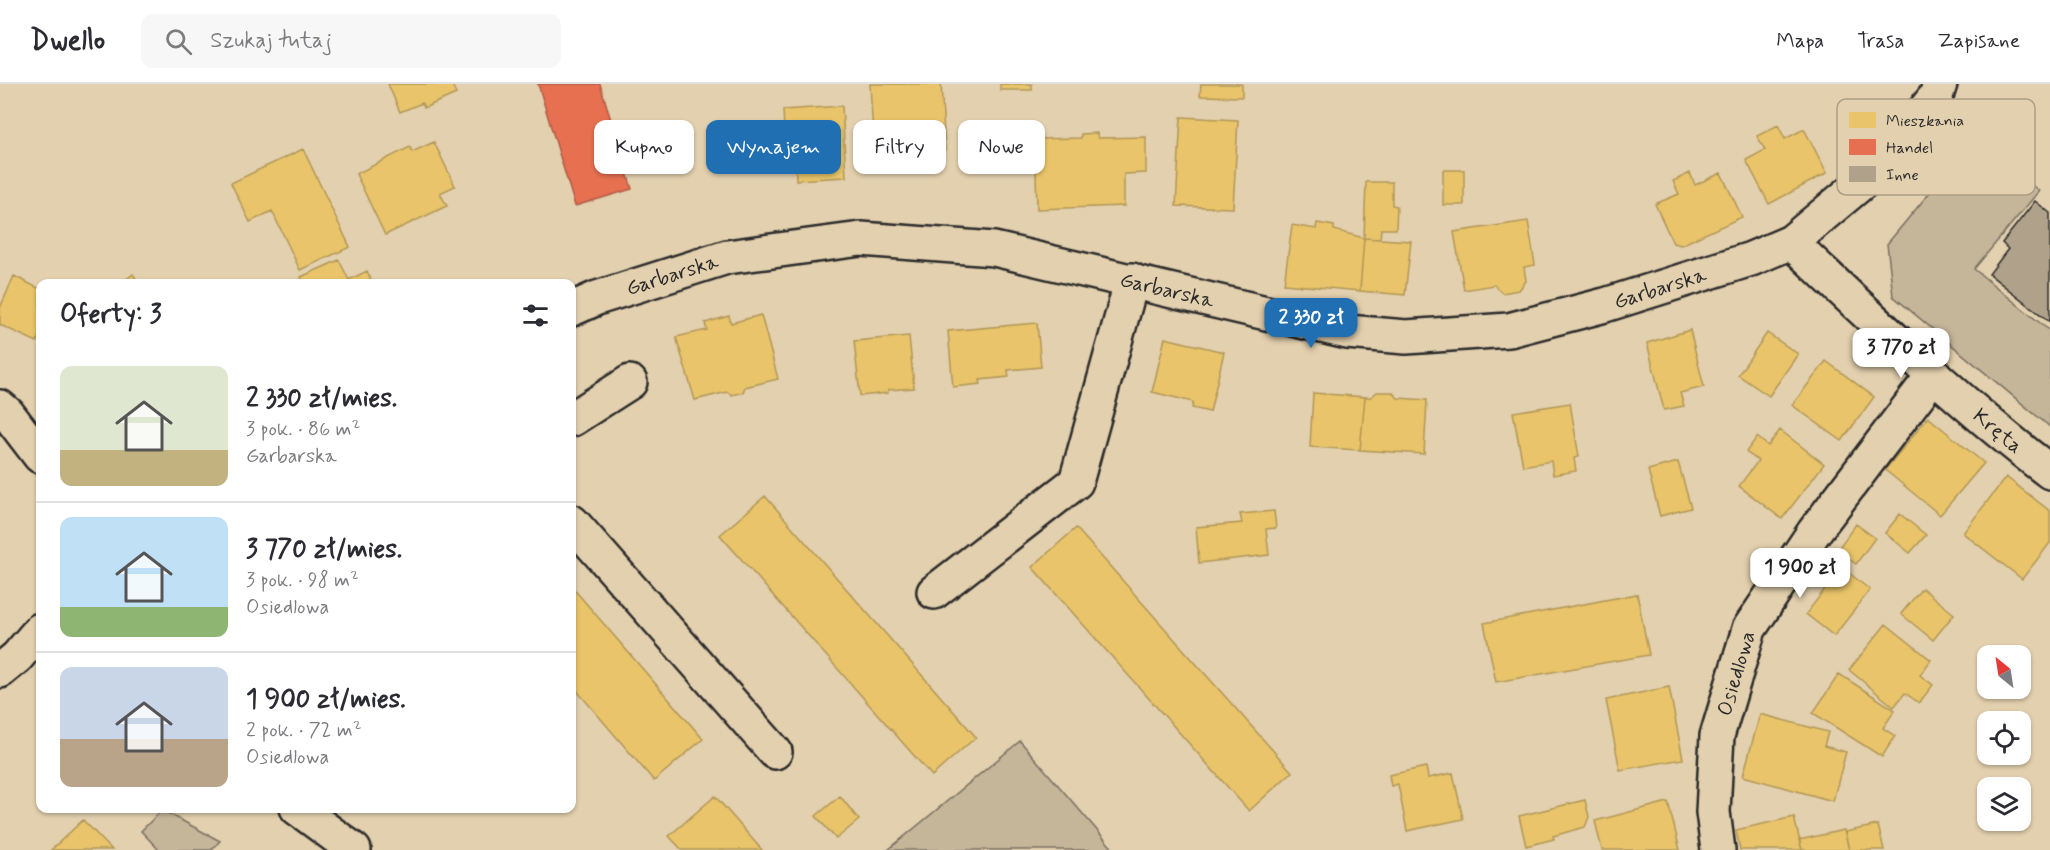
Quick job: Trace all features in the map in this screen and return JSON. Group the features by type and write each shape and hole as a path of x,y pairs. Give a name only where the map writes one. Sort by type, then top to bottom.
{"street":[{"name":"Garbarska","path":"1934,99 1940,84"},
{"name":"Garbarska","path":"576,307 597,298 727,257 861,239 994,249 1347,332 1406,337 1509,330 1605,305 1751,259 1791,242 1847,195"},
{"name":"Kręta","path":"1791,242 1934,374 2050,472"},
{"path":"934,592 1076,482 1132,280"},
{"name":"Osiedlowa","path":"1718,850 1713,812 1717,736 1749,628 1814,532 1934,374"},
{"path":"576,416 630,382"},
{"path":"0,407 36,451"},
{"path":"576,527 775,752"},
{"path":"14,662 36,635"},
{"path":"304,813 354,850"}],"shaded area":[{"path":"2035,188 2039,191 1974,269 2050,331 2050,427 1893,296 1887,244 1928,195 2035,195"},
{"path":"1020,741 1114,850 888,850"},
{"path":"159,813 168,813 220,841 211,850 159,850 141,831"}],"building: Mieszkania":[{"path":"388,84 452,84 456,94 424,108 422,103 400,112"},
{"path":"870,84 941,84 943,120 872,120"},
{"path":"1000,84 1032,84 1032,90 1000,90"},
{"path":"1201,84 1242,84 1242,97 1200,96"},
{"path":"842,106 846,177 796,180 796,174 841,174 841,120 784,120 783,110"},
{"path":"1181,117 1238,120 1233,208 1176,206"},
{"path":"1778,125 1785,139 1804,129 1827,173 1769,204 1746,160 1765,150 1757,136"},
{"path":"1097,133 1098,138 1146,137 1146,173 1124,174 1124,206 1037,209 1036,174 1045,174 1045,139 1081,138 1081,134"},
{"path":"434,142 455,186 440,193 447,206 385,235 356,174 410,147 412,152"},
{"path":"303,149 350,247 300,270 272,211 250,222 231,183"},
{"path":"1443,170 1464,170 1464,205 1443,205"},
{"path":"1690,173 1695,185 1721,173 1742,217 1681,245 1673,243 1655,204 1679,194 1673,181"},
{"path":"1366,182 1392,182 1392,205 1397,206 1396,229 1381,229 1380,239 1364,238"},
{"path":"1528,221 1535,265 1524,267 1526,281 1519,290 1502,293 1494,285 1464,290 1454,232"},
{"path":"1317,223 1334,226 1334,230 1364,238 1360,291 1284,284 1292,225 1316,229"},
{"path":"1364,238 1411,241 1405,295 1360,291"},
{"path":"339,260 348,279 302,279 301,277"},
{"path":"367,271 371,279 351,279"},
{"path":"133,274 136,279 126,279"},
{"path":"14,276 36,287 36,342 0,325 0,308"},
{"path":"761,315 778,379 745,387 743,392 732,395 727,392 695,400 676,337 707,330 705,323 729,316 731,323"},
{"path":"1037,323 1041,367 1008,370 1009,377 980,380 981,384 953,387 948,331"},
{"path":"1690,330 1704,387 1680,393 1684,406 1664,410 1647,343"},
{"path":"1767,333 1798,354 1769,396 1738,375"},
{"path":"909,336 914,388 888,390 888,393 860,396 854,341"},
{"path":"1165,338 1224,352 1210,412 1192,408 1193,402 1152,392"},
{"path":"1826,361 1874,397 1842,441 1792,405"},
{"path":"1377,392 1392,392 1398,398 1427,400 1424,454 1360,450 1365,397 1371,397"},
{"path":"1313,393 1365,397 1360,450 1310,447"},
{"path":"1570,403 1579,457 1574,458 1576,471 1553,475 1551,461 1523,466 1513,412"},
{"path":"1928,417 1984,463 1940,515 1885,470"},
{"path":"1780,430 1824,464 1782,519 1739,486 1758,461 1746,452 1757,437 1768,446"},
{"path":"1678,462 1691,508 1660,516 1648,470"},
{"path":"2006,477 2050,511 2050,543 2022,579 1963,533"},
{"path":"765,496 976,737 932,776 720,535"},
{"path":"1274,511 1276,528 1266,529 1269,555 1199,563 1196,527 1242,523 1240,514"},
{"path":"1900,514 1926,535 1910,553 1885,533"},
{"path":"1856,524 1875,538 1856,564 1837,550"},
{"path":"1076,528 1292,772 1249,811 1032,567"},
{"path":"1842,567 1870,590 1834,636 1806,614"},
{"path":"1922,588 1954,614 1933,640 1901,614"},
{"path":"576,592 703,739 654,781 576,690"},
{"path":"1637,594 1649,655 1496,682 1484,623"},
{"path":"1886,624 1931,660 1920,675 1933,685 1919,703 1905,693 1894,707 1849,670"},
{"path":"1839,674 1895,710 1883,728 1895,736 1882,757 1813,713"},
{"path":"1669,687 1683,759 1620,770 1606,700"},
{"path":"1760,714 1828,732 1824,746 1846,752 1833,801 1743,776"},
{"path":"1426,767 1428,778 1453,773 1463,819 1407,831 1398,784 1391,786 1389,775"},
{"path":"715,796 762,850 682,850 669,836"},
{"path":"840,796 859,820 836,839 816,816"},
{"path":"1585,800 1589,817 1585,827 1553,836 1554,839 1526,846 1519,816"},
{"path":"1668,802 1680,850 1602,850 1595,821"},
{"path":"1794,817 1802,850 1740,850 1736,830"},
{"path":"83,820 112,850 51,850"},
{"path":"1878,825 1884,850 1849,850 1845,832"},
{"path":"1844,830 1849,850 1802,850 1799,840"}],"building: Handel":[{"path":"538,84 600,84 611,120 594,120 594,174 627,174 632,189 575,206"}],"building: Inne":[{"path":"2035,201 2050,213 2050,322 1989,274 2008,249 2002,243"}]}
